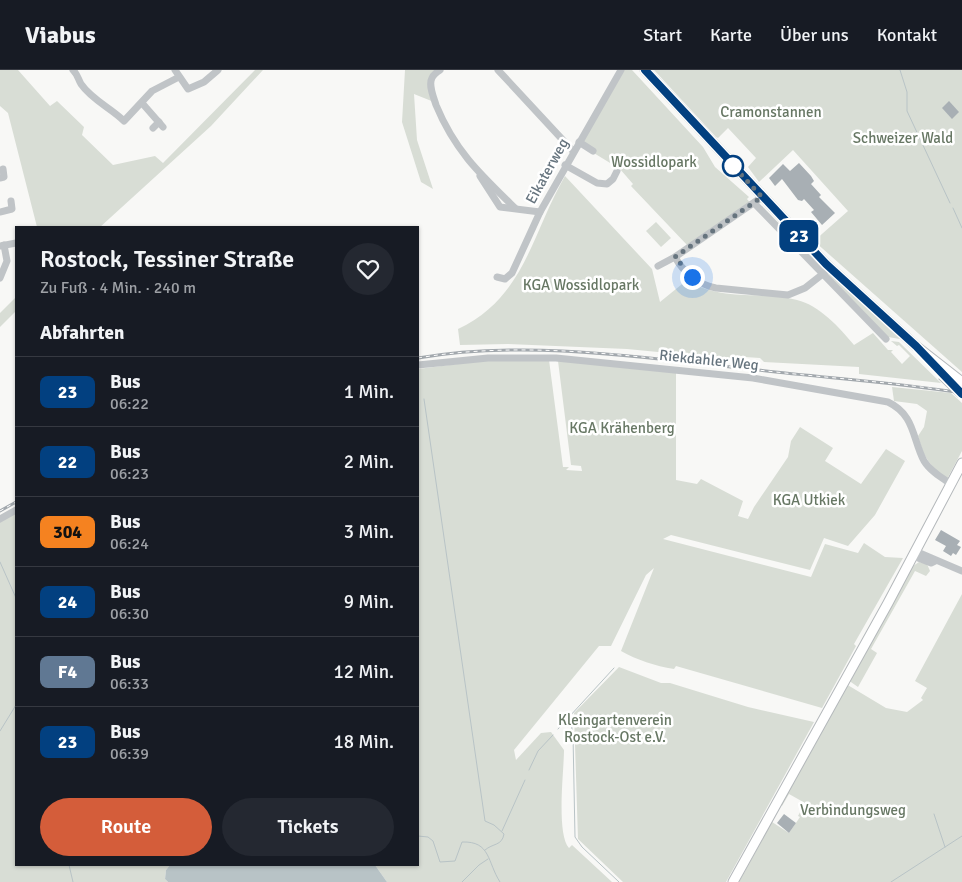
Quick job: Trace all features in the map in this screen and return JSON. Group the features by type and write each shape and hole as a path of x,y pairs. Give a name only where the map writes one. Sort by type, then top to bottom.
{"main road":[{"path":"645,70 826,264 916,346 959,379"},
{"path":"916,346 962,394"},
{"path":"733,882 914,554 962,463"}],"street":[{"path":"73,70 78,75 81,83 102,104 124,121 152,91 179,78"},
{"path":"176,70 179,78 188,89 211,78 218,70"},
{"path":"440,70 431,79 434,100 451,138 477,171 515,208 540,212"},
{"path":"498,70 573,151"},
{"name":"Eikaterweg","path":"497,277 505,279 512,273 540,212 565,165 621,70"},
{"path":"142,103 158,126"},
{"path":"579,142 591,150 585,158"},
{"path":"565,165 597,183 607,184 617,171"},
{"path":"0,178 4,177 3,169"},
{"path":"658,266 675,257 755,204 762,197"},
{"path":"755,204 886,339"},
{"path":"0,212 12,208"},
{"path":"0,278 7,261 2,246 15,243"},
{"path":"675,257 692,277 706,286 716,288 788,295 805,288 824,273"},
{"name":"Riekdahler Weg","path":"419,366 488,358 556,358 753,378 888,402 901,410 908,419 928,466 952,484"},
{"path":"0,519 15,511"},
{"path":"914,554 931,563 935,561 962,571"}],"green space":[{"path":"0,70 18,70 50,106 57,101 84,127 82,135 113,165 155,156 163,163 255,70 263,70 211,126 101,226 37,226 8,113 0,106"},
{"path":"405,70 440,70 433,76 434,102 414,94 417,140 433,189 421,182 402,122"},
{"name":"Wossidlopark","path":"623,70 632,70 703,147 715,167 749,197 747,199 752,205 688,246 631,186 633,184 620,169 579,144"},
{"name":"Schweizer Wald","path":"654,70 962,70 962,372 814,241 848,211 793,150 759,182 748,167 756,158 728,128 718,138 716,137"},
{"name":"KGA Wossidlopark","path":"565,176 652,269 660,302 687,280 701,287 728,294 782,297 797,300 821,312 854,345 873,333 888,350 893,350 891,352 902,364 910,356 899,345 897,346 891,341 899,342 941,383 859,374 859,367 764,362 760,358 745,357 741,360 627,349 508,344 460,345 458,329 480,316 498,300 524,263"},
{"path":"759,206 762,206 827,272 900,339 888,337"},
{"path":"656,222 671,238 661,247 646,231"},
{"path":"15,298 15,312 0,327 0,313"},
{"path":"549,360 563,467 569,467 566,470 582,471 581,466 571,465 558,361 676,373 676,480 697,484 701,479 743,501 738,516 748,519 788,457 791,441 800,427 833,448 825,461 861,484 886,449 905,461 875,515 848,546 824,538 810,570 671,535 663,539 811,577 825,544 858,553 864,543 885,557 903,558 854,644 856,646 822,708 676,666 674,669 653,664 621,651 654,568 646,575 611,646 599,646 514,750 516,760 541,733 551,732 564,750 562,816 565,840 569,848 572,845 612,882 387,882 376,866 419,866 419,369 481,361"},
{"path":"892,387 951,393 962,403 962,451 947,479 928,461 920,444 918,436 924,427 927,411 917,404 894,401"},
{"path":"15,513 15,866 169,866 166,870 165,879 168,882 0,882 0,522"},
{"path":"919,562 927,564 930,571 926,576 915,571 871,649 877,653 858,687 848,680 910,568"},
{"name":"Verbindungsweg","path":"962,594 962,882 739,882 772,822 789,833 800,817 798,816 805,803 789,794 782,806 780,801 846,684 886,708 907,712 923,700 921,698 927,688 915,681"},
{"name":"Kleingartenverein Rostock-Ost e.V.","path":"619,667 661,683 670,683 748,707 814,722 726,882 623,882 578,839 574,713"}],"shaded area":[{"path":"169,866 376,866 387,882 168,882 165,879 166,870"}],"building":[{"path":"949,101 959,112 952,119 942,108"},
{"path":"799,163 814,181 811,184 821,195 819,197 835,213 822,225 811,212 814,210 804,199 802,201 798,200 782,179 775,186 769,178 783,164 790,171"},
{"path":"941,530 960,541 957,545 961,547 956,555 953,553 951,556 943,551 946,546 935,540"},
{"path":"784,814 796,823 789,833 777,823"}],"waterway":[{"path":"900,70 907,92 907,111 950,203"},
{"path":"953,208 962,228"},
{"path":"424,399 485,821 494,825 504,834 501,841 485,850"},
{"path":"0,562 15,596"},
{"path":"558,729 614,668"},
{"path":"0,731 15,707"},
{"path":"570,717 573,735 575,837 582,847 619,882"},
{"path":"529,770 538,751 553,735"},
{"path":"502,831 525,780"},
{"path":"934,814 945,847"},
{"path":"419,836 428,837 433,841 440,862 455,861 462,842 478,845 487,854 500,882"},
{"path":"891,882 962,836"},
{"path":"462,882 488,859"},
{"path":"69,866 73,882"}],"railway":[{"path":"419,358 502,350 588,352 886,383 962,393"},
{"path":"0,511 15,503"}],"bus line":[{"name":"23","path":"645,70 826,264 916,346 962,394"}],"route":[{"path":"692,277 680,266 675,257 762,197 733,166"}],"park label":[{"name":"Cramonstannen","path":"771,112"},
{"name":"KGA Krähenberg","path":"622,428"},
{"name":"KGA Utkiek","path":"809,500"}]}
